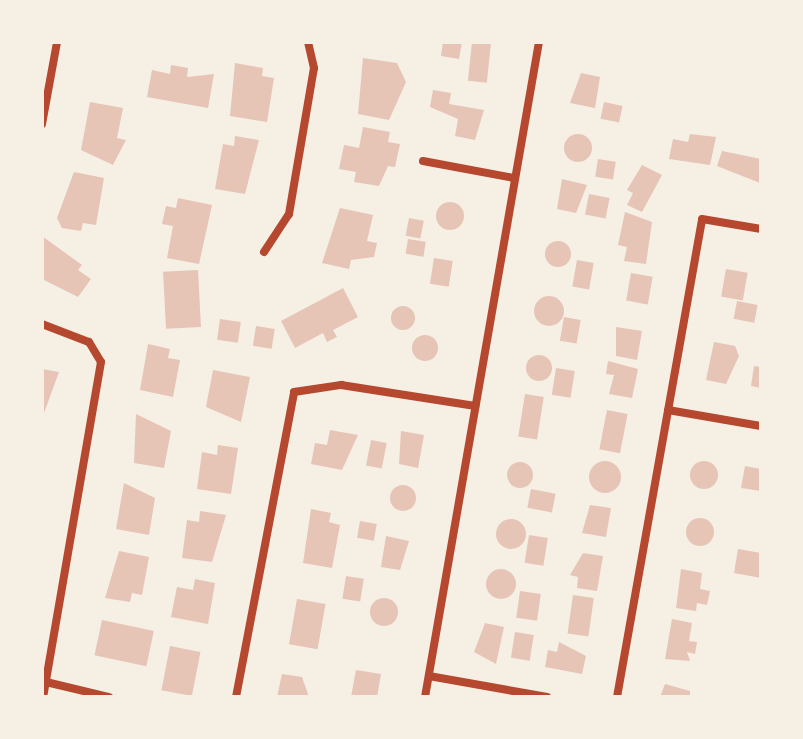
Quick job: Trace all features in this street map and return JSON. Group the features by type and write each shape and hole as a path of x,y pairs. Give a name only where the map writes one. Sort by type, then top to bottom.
{"street":[{"path":"42,124 57,42"},
{"path":"264,252 289,214 314,68 308,42"},
{"path":"425,697 539,42"},
{"path":"423,161 514,178"},
{"path":"617,697 702,219 761,229"},
{"path":"42,324 89,342 101,362 43,697"},
{"path":"236,697 294,392 341,385 475,406"},
{"path":"668,410 761,426"},
{"path":"429,676 547,697"},
{"path":"46,682 109,697"}],"building":[{"path":"443,42 462,42 459,59 441,56"},
{"path":"472,42 491,44 487,83 468,81"},
{"path":"363,58 397,63 406,82 389,120 358,114"},
{"path":"235,63 263,68 262,76 274,78 267,122 230,116"},
{"path":"171,65 188,68 187,77 214,74 208,108 147,97 152,70 170,74"},
{"path":"581,73 600,77 595,108 570,103"},
{"path":"433,90 451,93 449,104 484,110 475,140 455,136 458,119 430,107"},
{"path":"90,102 123,108 117,138 126,140 113,165 81,150"},
{"path":"604,102 623,106 619,123 600,119"},
{"path":"363,127 390,132 388,142 400,144 395,167 388,166 379,186 354,182 356,172 339,169 344,145 359,148"},
{"path":"578,134 588,138 592,148 588,158 578,162 568,158 564,148 568,138"},
{"path":"690,134 716,137 710,165 669,159 673,139 688,142"},
{"path":"235,136 259,140 245,194 215,189 223,144 234,146"},
{"path":"722,151 761,159 760,183 717,166"},
{"path":"598,159 616,162 613,180 595,177"},
{"path":"642,165 662,175 642,212 627,205 633,193 627,190"},
{"path":"74,172 104,178 96,225 83,223 81,231 62,228 57,218"},
{"path":"562,179 587,185 576,213 557,209"},
{"path":"589,194 610,198 606,219 585,215"},
{"path":"178,198 212,205 199,264 167,258 173,226 162,224 166,206 176,208"},
{"path":"450,202 460,206 464,216 460,226 450,230 440,226 436,216 440,206"},
{"path":"340,208 373,215 367,241 377,243 374,257 351,260 349,269 322,263"},
{"path":"625,212 652,222 646,264 624,261 627,247 618,245"},
{"path":"409,218 424,221 420,239 406,236"},
{"path":"42,236 82,265 78,270 91,279 78,297 42,279"},
{"path":"408,239 426,242 423,257 406,254"},
{"path":"558,241 567,245 571,254 567,263 558,267 549,263 545,254 549,245"},
{"path":"434,258 453,261 449,287 430,284"},
{"path":"577,260 594,263 589,290 572,287"},
{"path":"726,269 748,273 743,300 721,297"},
{"path":"198,270 201,327 166,329 163,272"},
{"path":"631,273 653,277 648,304 626,301"},
{"path":"343,288 358,317 333,330 337,337 327,342 323,333 295,348 281,321"},
{"path":"549,296 560,300 564,311 560,322 549,326 538,322 534,311 538,300"},
{"path":"737,301 758,305 754,323 734,319"},
{"path":"403,306 412,309 415,318 412,327 403,330 394,327 391,318 394,309"},
{"path":"564,317 581,320 577,344 560,341"},
{"path":"220,319 241,322 238,343 217,340"},
{"path":"256,326 275,329 272,349 253,346"},
{"path":"616,327 642,331 637,360 616,356"},
{"path":"425,335 434,339 438,348 434,357 425,361 416,357 412,348 416,339"},
{"path":"714,342 735,346 739,356 726,384 706,380"},
{"path":"148,344 170,349 168,358 180,360 173,397 140,390"},
{"path":"539,355 548,359 552,368 548,377 539,381 530,377 526,368 530,359"},
{"path":"608,361 638,369 632,398 609,394 614,375 606,374"},
{"path":"754,366 761,367 761,388 751,386"},
{"path":"556,368 575,371 571,398 552,395"},
{"path":"42,369 59,372 44,413 42,413"},
{"path":"213,370 250,377 241,422 206,407"},
{"path":"525,394 544,397 537,439 518,436"},
{"path":"607,410 628,414 620,453 599,449"},
{"path":"136,414 171,431 164,468 134,463"},
{"path":"330,430 358,435 342,470 311,464 315,443 327,445"},
{"path":"401,431 424,435 418,468 399,464"},
{"path":"371,440 387,443 382,469 366,466"},
{"path":"218,445 238,448 231,494 197,489 202,452 217,455"},
{"path":"605,461 616,466 621,477 616,488 605,493 594,488 589,477 594,466"},
{"path":"704,461 714,465 718,475 714,485 704,489 694,485 690,475 694,465"},
{"path":"520,462 529,466 533,475 529,484 520,488 511,484 507,475 511,466"},
{"path":"745,466 761,469 761,491 741,488"},
{"path":"124,483 155,498 149,535 116,529"},
{"path":"403,485 412,489 416,498 412,507 403,511 394,507 390,498 394,489"},
{"path":"531,489 556,494 552,512 527,508"},
{"path":"590,505 611,508 606,537 582,533"},
{"path":"311,509 331,513 329,522 340,525 332,568 303,563"},
{"path":"200,511 226,515 212,562 182,558 187,520 199,522"},
{"path":"700,518 710,522 714,532 710,542 700,546 690,542 686,532 690,522"},
{"path":"511,519 517,520 525,528 525,540 517,548 511,549 505,548 497,540 496,534 497,528 505,520"},
{"path":"360,521 377,524 374,541 357,538"},
{"path":"529,535 548,538 543,566 525,563"},
{"path":"386,536 409,541 400,570 381,567"},
{"path":"738,549 761,553 761,578 734,573"},
{"path":"119,551 149,557 142,595 132,593 130,602 105,598"},
{"path":"583,553 603,556 597,591 577,588 578,577 570,575"},
{"path":"501,569 507,570 515,578 515,590 507,598 501,599 495,598 487,590 486,584 487,578 495,570"},
{"path":"681,569 702,573 700,589 710,591 707,605 697,603 696,611 676,608"},
{"path":"346,576 364,579 360,602 342,599"},
{"path":"195,579 215,583 208,624 171,617 177,587 193,590"},
{"path":"520,591 541,594 537,621 516,618"},
{"path":"573,595 594,598 588,637 568,634"},
{"path":"384,598 394,602 398,612 394,622 384,626 374,622 370,612 374,602"},
{"path":"297,599 326,604 318,649 289,644"},
{"path":"672,619 692,623 689,641 697,642 695,654 687,652 690,661 665,659"},
{"path":"102,620 154,631 146,666 95,655"},
{"path":"485,623 504,627 496,664 474,652"},
{"path":"515,632 534,635 530,661 511,658"},
{"path":"559,642 586,656 582,674 545,667 548,650 557,652"},
{"path":"170,646 200,652 192,696 161,690"},
{"path":"356,670 381,674 377,697 351,697"},
{"path":"282,674 302,677 309,697 277,697"},
{"path":"665,684 690,691 690,697 660,697"}]}
